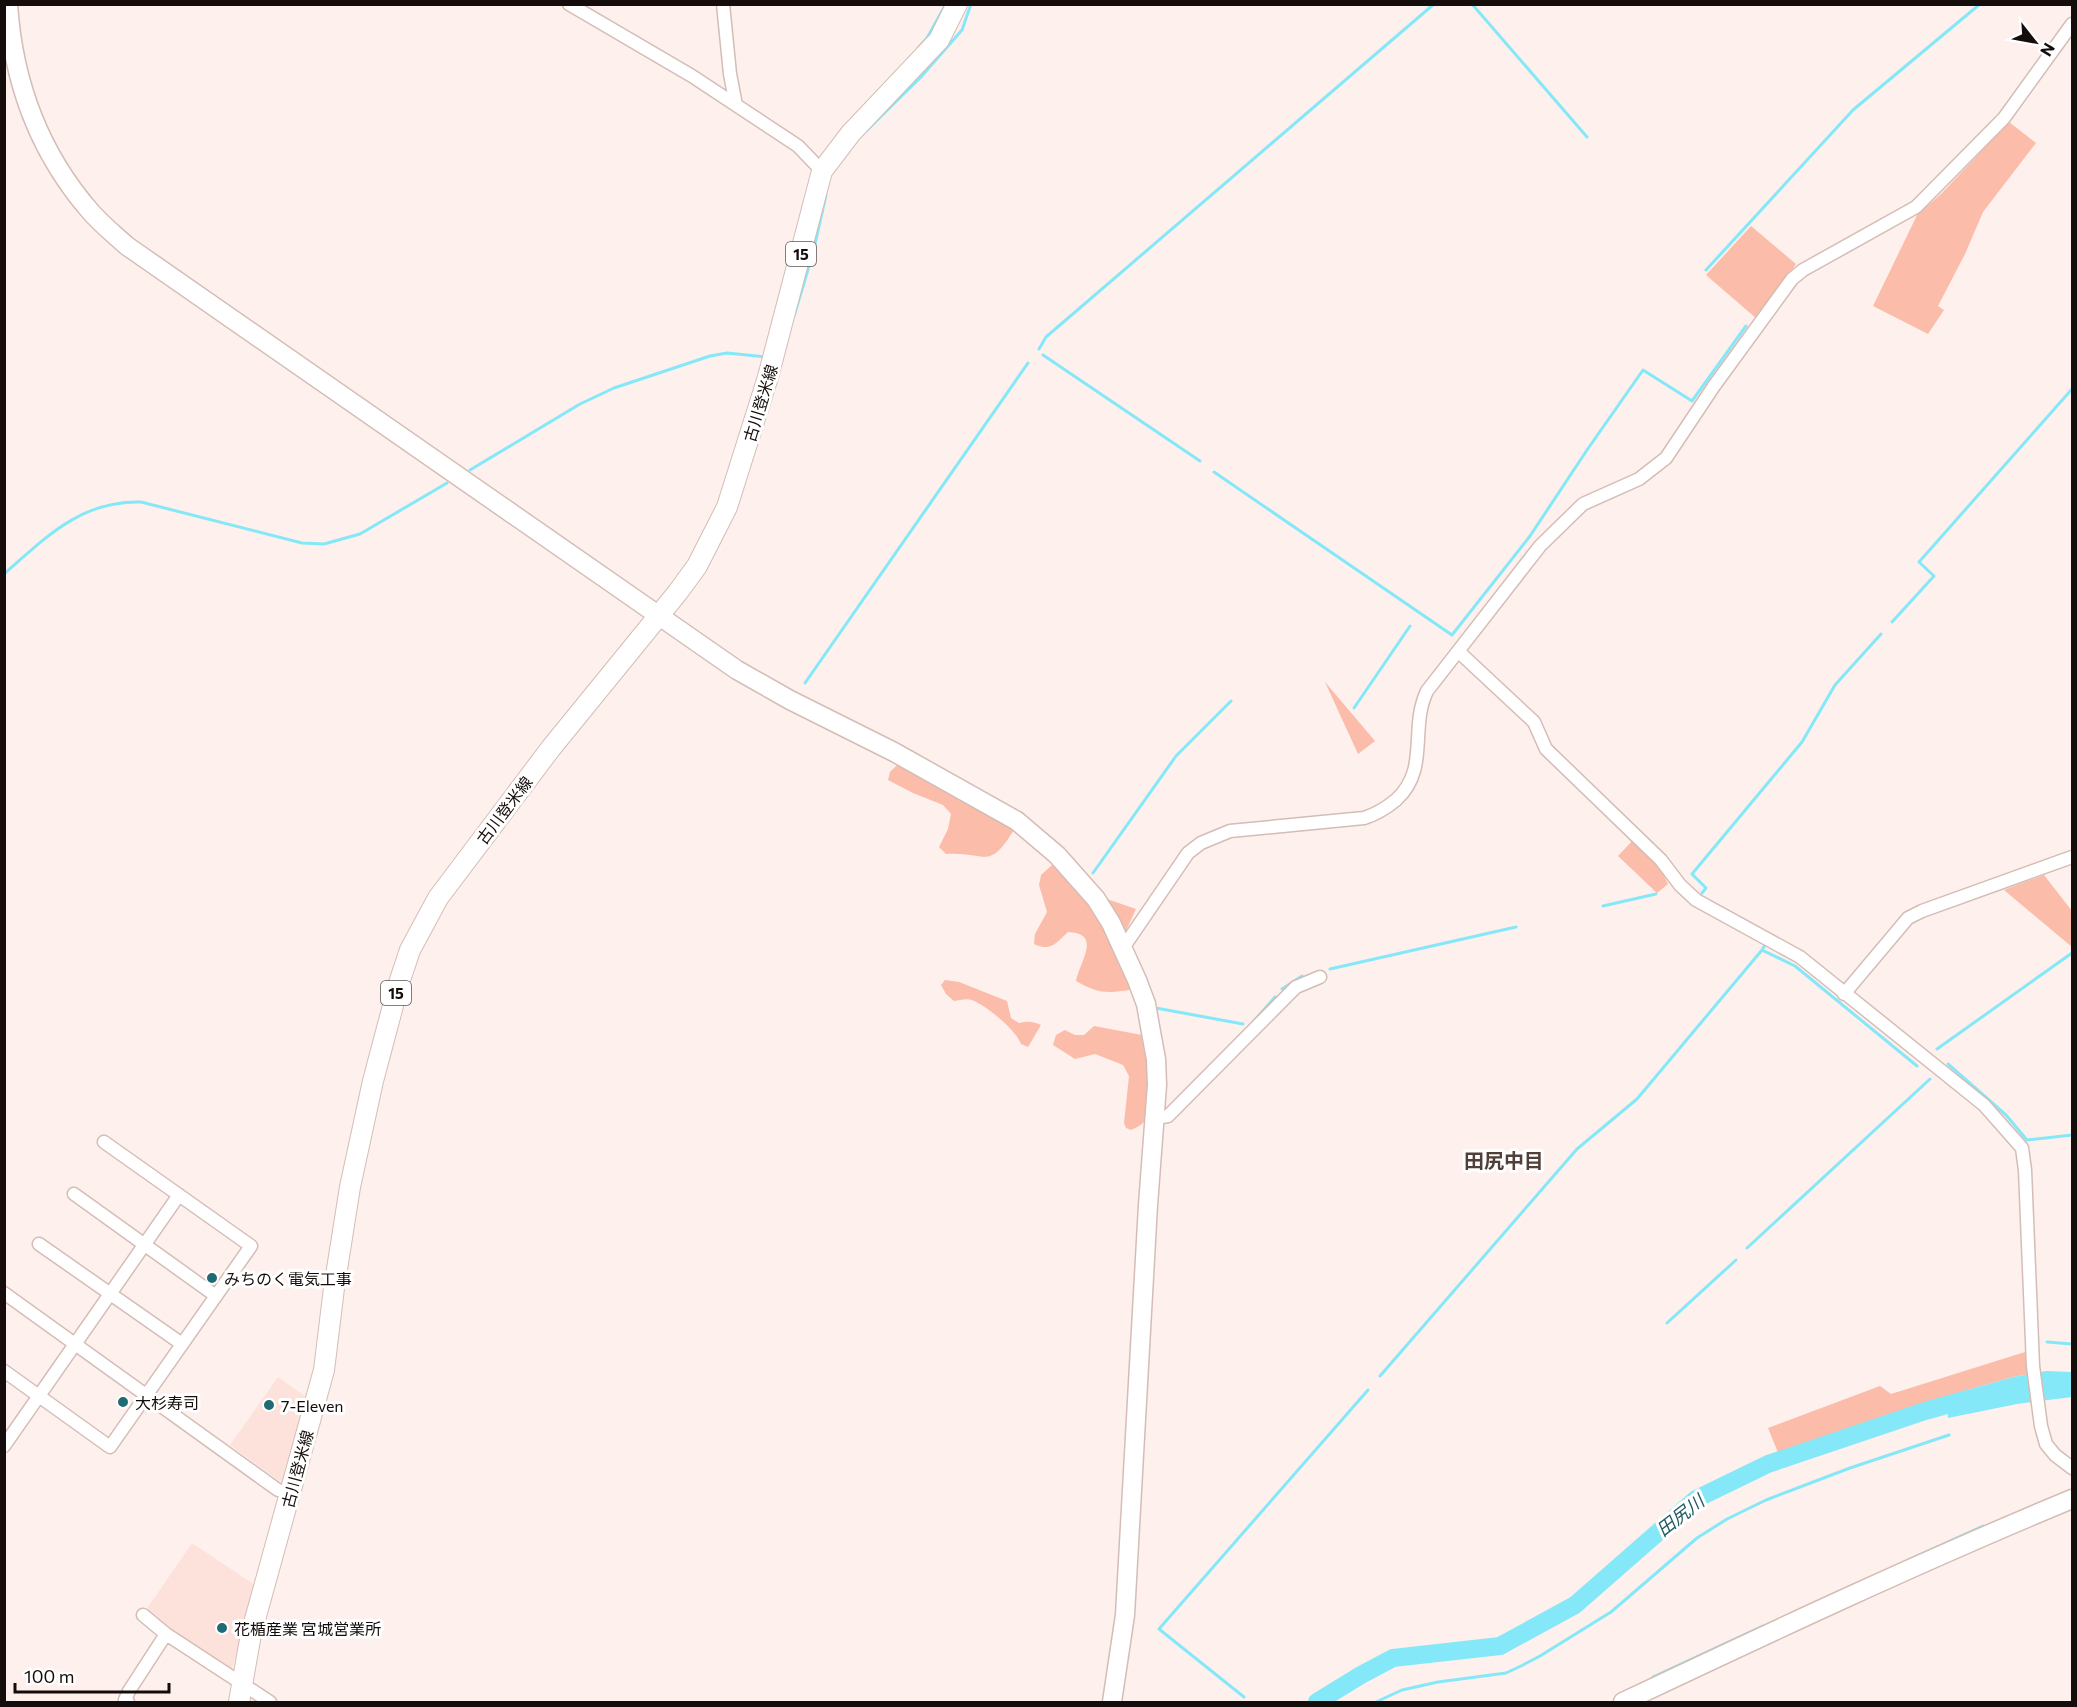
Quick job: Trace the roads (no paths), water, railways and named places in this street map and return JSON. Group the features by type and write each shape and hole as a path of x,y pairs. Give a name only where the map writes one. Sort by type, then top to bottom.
{"main road":[{"name":"古川登米線","path":"240,1693 251,1634 324,1370 350,1187 373,1082 410,950 438,898 551,748 697,566 727,507 768,377 822,171 850,134 939,40 957,4"}],"street":[{"path":"8,4 11,42 28,110 55,163 91,213 127,246 736,670 894,752 1017,821 1057,855 1096,898 1123,948 1146,1004 1156,1059 1157,1085 1125,1616 1112,1702"},
{"path":"569,4 692,76 736,105 798,146 822,171"},
{"path":"723,4 730,75 736,105"},
{"path":"1123,948 1188,852 1201,843 1230,831 1364,818 1383,811 1407,789 1416,766 1420,711 1427,691 1540,546 1583,504 1639,479 1665,458 1792,279 1803,270 1916,207 2004,118 2073,24"},
{"path":"1459,652 1534,722 1546,749 1661,860 1680,885 1696,900 1800,957 1984,1105 2022,1148 2033,1366 2041,1426 2046,1444 2055,1455 2073,1468"},
{"path":"1844,994 1908,918 1922,910 2073,856"},
{"path":"1155,1118 1168,1116 1296,987 1320,977"},
{"path":"4,1371 110,1447 251,1246 104,1142"},
{"path":"74,1194 216,1296"},
{"path":"4,1446 179,1195"},
{"path":"39,1244 182,1344"},
{"path":"4,1293 278,1490 291,1493"},
{"path":"1623,1702 1801,1618 1974,1540 2073,1499"},
{"path":"143,1615 240,1693 270,1702"},
{"path":"128,1702 125,1700 129,1691 166,1634"}],"water":[{"path":"2046,1371 2072,1372 2072,1397 2017,1404 1948,1418 1946,1396 2013,1377"}],"waterway":[{"path":"918,48 927,38 946,4"},
{"path":"866,131 920,78 962,30 971,4"},
{"path":"1039,349 1046,337 1434,4"},
{"path":"1472,4 1587,137"},
{"path":"1706,270 1853,110 1980,4"},
{"path":"794,316 813,253 826,195"},
{"path":"1214,472 1452,635 1530,536 1643,370 1692,401 1746,326"},
{"path":"470,470 580,404 614,388 710,356 727,353 766,357"},
{"path":"1043,355 1200,461"},
{"path":"805,683 1028,363"},
{"path":"1892,622 1934,576 1919,562 2072,389"},
{"path":"4,574 66,523 101,507 120,503 141,502 302,543 324,544 360,534 447,483"},
{"path":"1354,708 1410,626"},
{"path":"1702,893 1706,888 1692,874 1802,742 1835,685 1881,634"},
{"path":"1093,873 1176,756 1231,701"},
{"path":"1603,906 1656,894"},
{"path":"1330,969 1516,927"},
{"path":"1380,1376 1577,1149 1637,1099 1766,943"},
{"path":"1762,950 1795,966 1917,1066"},
{"path":"1937,1049 2072,953"},
{"path":"1282,989 1302,976"},
{"path":"1253,1022 1275,997"},
{"path":"1156,1008 1243,1024"},
{"path":"1948,1064 2006,1115 2027,1140 2072,1135"},
{"path":"1747,1248 1930,1079"},
{"path":"1667,1323 1736,1260"},
{"path":"2047,1342 2072,1344"},
{"path":"1244,1697 1159,1629 1368,1390"},
{"name":"田尻川","path":"1317,1702 1393,1658 1500,1646 1575,1605 1696,1499 1768,1464 1925,1411 1968,1399"},
{"path":"1376,1702 1402,1690 1438,1682 1506,1673 1540,1656 1611,1612 1697,1538 1727,1519 1766,1500 1850,1468 1949,1435"},
{"path":"1906,1561 1983,1526"},
{"path":"1653,1677 1763,1626"}],"place":[{"name":"みちのく電気工事","path":"212,1278"},
{"name":"大杉寿司","path":"123,1402"},
{"name":"7-Eleven","path":"269,1405"},
{"name":"花楯産業 宮城営業所","path":"222,1628"}],"district":[{"name":"田尻中目","path":"1504,1160"}]}
